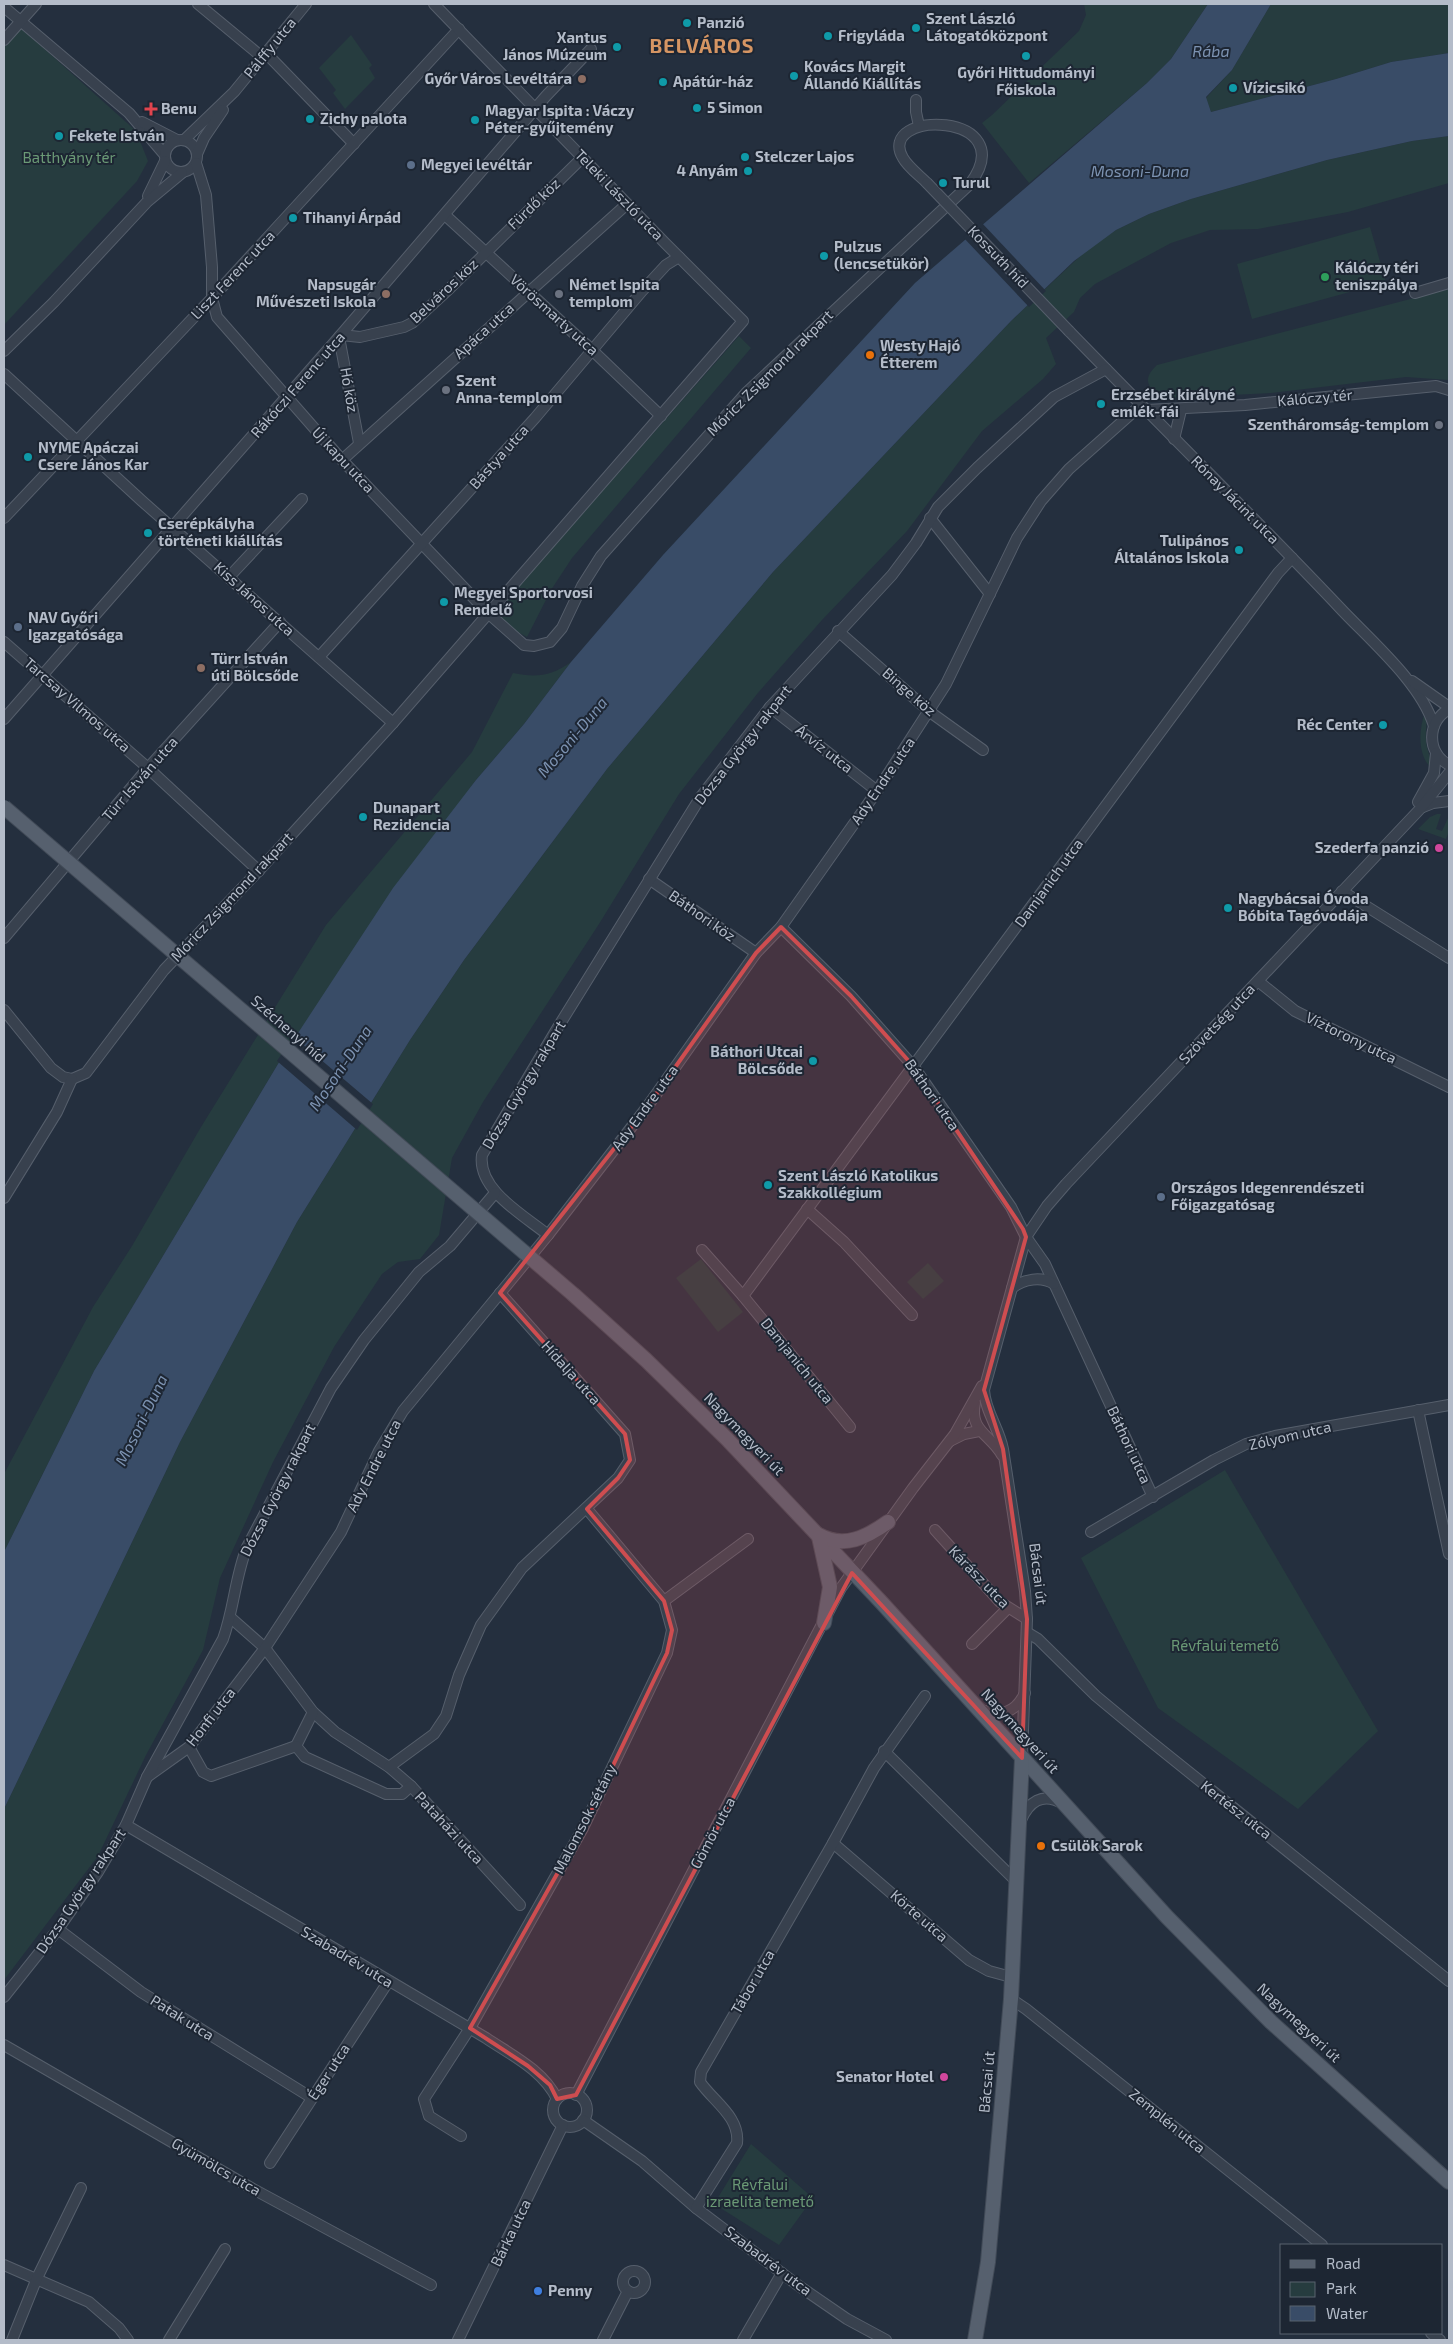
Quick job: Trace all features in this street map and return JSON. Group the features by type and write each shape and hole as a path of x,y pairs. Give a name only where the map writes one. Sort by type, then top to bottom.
{"main road":[{"name":"Széchenyi híd","path":"4,807 574,1295"},
{"name":"Nagymegyeri út","path":"574,1295 646,1360 727,1439 852,1572 1167,1917 1271,2022 1449,2182"},
{"path":"815,1532 821,1537 846,1541 870,1534 888,1522"},
{"path":"815,1532 830,1587 824,1622"},
{"name":"Bácsai út","path":"975,2340 990,2252 1011,1999 1022,1758"}],"street":[{"path":"4,40 36,4"},
{"path":"198,4 264,55 354,144"},
{"name":"Pálffy utca","path":"197,158 204,138 234,92 306,4"},
{"name":"Teleki László utca","path":"434,4 743,321"},
{"path":"4,6 129,113 165,157 171,170 182,173"},
{"name":"Liszt Ferenc utca","path":"4,518 212,298 458,29"},
{"name":"Rákóczi Ferenc utca","path":"4,719 340,336 536,108 591,49"},
{"name":"Pálffy utca","path":"180,140 234,92"},
{"path":"916,100 916,112 920,126"},
{"path":"129,113 193,145 207,203 212,267 212,298"},
{"name":"Móricz Zsigmond rakpart","path":"488,613 524,645 540,646 556,638 582,586 601,556 720,420 784,357 970,184 981,162 980,148 975,140 963,131 946,125 935,123 920,126"},
{"name":"Kossuth híd","path":"920,126 906,133 901,140 900,149 903,158 1069,331"},
{"path":"136,213 154,186 168,145 180,140"},
{"name":"Fürdő köz","path":"486,252 583,157"},
{"path":"4,351 54,302 159,190 182,173 190,170 197,158"},
{"name":"Apáca utca","path":"342,460 527,291 627,204"},
{"name":"Vörösmarty utca","path":"445,215 661,416"},
{"name":"Belváros köz","path":"340,336 360,337 404,327 412,323 486,252"},
{"name":"Bástya utca","path":"319,657 534,418 666,265 679,257"},
{"path":"1416,293 1449,283"},
{"name":"Új kapu utca","path":"212,298 217,317 286,398 342,460 488,613"},
{"name":"Móricz Zsigmond rakpart","path":"72,1079 82,1076 89,1070 121,1024 164,970 259,871 392,723 743,321"},
{"name":"Rónay Jácint utca","path":"1069,331 1400,671 1425,706 1434,726"},
{"name":"Hó köz","path":"340,336 359,443"},
{"name":"Dózsa György rakpart","path":"548,1235 495,1193 483,1175 482,1156 649,878 700,798 770,706 892,575 916,543 930,518 976,468 1054,396 1106,369"},
{"name":"Kiss János utca","path":"4,374 392,723"},
{"name":"Kálóczy tér","path":"1143,407 1181,410 1436,386 1449,390"},
{"name":"Ady Endre utca","path":"265,1648 341,1532 379,1451 403,1411 548,1235 647,1107 756,953 781,928 877,791 930,712 1017,538 1041,501 1069,469 1143,407"},
{"path":"1174,439 1181,410"},
{"path":"228,577 302,499"},
{"path":"930,518 990,594"},
{"name":"Damjanich utca","path":"743,1296 1278,573 1292,558"},
{"name":"Türr István utca","path":"4,938 148,768 280,622"},
{"name":"Binge köz","path":"838,631 930,712 983,750"},
{"name":"Tarcsay Vilmos utca","path":"4,642 148,768 259,871"},
{"name":"Rónay Jácint utca","path":"1400,671 1449,708"},
{"name":"Árvíz utca","path":"770,706 877,791"},
{"path":"1434,726 1438,718 1449,708"},
{"name":"Szövetség utca","path":"1416,812 1434,772 1436,753 1432,744 1434,726"},
{"path":"1436,753 1449,765"},
{"name":"Szövetség utca","path":"1026,1237 1047,1206 1066,1184 1416,812 1449,773"},
{"path":"1416,812 1433,803 1449,801"},
{"name":"Báthori köz","path":"649,878 756,953"},
{"path":"1342,891 1449,958"},
{"name":"Báthori utca","path":"781,928 850,996 914,1067 1011,1207 1026,1237 1041,1257 1153,1497"},
{"name":"Víztorony utca","path":"1258,981 1295,1011 1449,1087"},
{"path":"4,1010 52,1068 63,1077 72,1079 57,1112 4,1198"},
{"name":"Dózsa György rakpart","path":"4,1997 58,1929 126,1825 147,1777 223,1639 231,1618 238,1569 246,1547 331,1388 364,1340 419,1272 450,1246 495,1193"},
{"path":"807,1210 844,1242 912,1315"},
{"name":"Bácsai út","path":"1022,1758 1028,1633 1023,1576 1000,1434 984,1397 984,1382 1026,1237"},
{"name":"Damjanich utca","path":"702,1250 743,1296 850,1427"},
{"path":"1012,1288 1036,1279 1048,1280 1054,1284"},
{"name":"Hídalja utca","path":"500,1293 625,1434 630,1460 618,1478 586,1509"},
{"path":"947,1443 964,1434 979,1431 974,1419 976,1400 984,1382"},
{"name":"Gömör utca","path":"576,2095 852,1572 947,1443 976,1400"},
{"name":"Zólyom utca","path":"1091,1532 1214,1460 1246,1444 1275,1436 1449,1405"},
{"path":"1418,1410 1449,1554"},
{"name":"Bácsai út","path":"979,1431 994,1442 1005,1460"},
{"path":"389,1767 434,1734 446,1716 459,1675 480,1625 522,1568 586,1509"},
{"name":"Malomsok sétány","path":"461,2136 429,2116 424,2099 470,2028 583,1828 667,1653 672,1630 664,1601 586,1509"},
{"name":"Kárász utca","path":"935,1530 1007,1608 1027,1619"},
{"path":"664,1601 748,1539"},
{"path":"972,1644 1007,1608"},
{"path":"231,1618 265,1648 313,1712 335,1732 389,1767 411,1786"},
{"name":"Kertész utca","path":"1028,1633 1038,1639 1096,1696 1149,1740 1449,1981"},
{"name":"Honfi utca","path":"147,1777 189,1747 265,1648"},
{"path":"978,1709 999,1714 1009,1712 1016,1707 1025,1693"},
{"name":"Tábor utca","path":"696,2208 737,2143 738,2132 735,2122 700,2082 701,2072 884,1751 925,1696"},
{"path":"189,1747 200,1768 211,1776 296,1746 313,1712"},
{"name":"Pataházi utca","path":"296,1746 305,1757 386,1794 402,1794 411,1786 520,1905"},
{"path":"884,1751 1016,1881"},
{"name":"Bácsai út","path":"1018,1825 1026,1807 1036,1800 1056,1800 1068,1808"},
{"name":"Szabadrév utca","path":"126,1825 388,1982 470,2028 528,2066 550,2085 557,2099"},
{"name":"Körte utca","path":"833,1843 970,1960 989,1971 1011,1977"},
{"name":"Patak utca","path":"58,1929 141,1992 312,2098"},
{"name":"Éger utca","path":"270,2162 388,1982"},
{"name":"Zemplén utca","path":"1011,1999 1321,2244"},
{"name":"Gyümölcs utca","path":"4,2045 253,2188 431,2285"},
{"path":"567,2094 576,2095 585,2104 586,2113 583,2120 573,2127 563,2125 556,2120 553,2114 557,2099 567,2094"},
{"name":"Szabadrév utca","path":"583,2120 642,2161 696,2208 782,2273 836,2312 886,2340"},
{"name":"Bárka utca","path":"458,2340 563,2125"},
{"path":"12,2340 37,2278 81,2188"},
{"path":"169,2340 225,2249"},
{"path":"4,2265 90,2302 119,2328 128,2340"},
{"path":"743,2340 782,2273"},
{"path":"603,2340 628,2291"}],"highlighted area":[{"path":"781,927 851,996 914,1067 1023,1229 1026,1237 984,1390 1003,1449 1027,1619 1022,1758 852,1573 576,2095 557,2099 550,2085 528,2066 470,2028 583,1828 667,1653 672,1630 664,1601 587,1509 618,1478 630,1460 625,1434 500,1293 647,1107 756,953"}],"green space":[{"path":"1084,4 1208,4 1171,59 1147,83 1029,183 982,123 1079,31 1086,15"},
{"path":"1271,4 1449,4 1449,53 1391,62 1336,79 1211,112 1206,98 1232,70"},
{"name":"Batthyány tér","path":"21,28 136,131 148,161 137,181 4,325 4,47"},
{"path":"351,35 372,65 369,68 375,78 345,109 333,93 336,90 319,68"},
{"path":"1449,136 1449,183 1348,212 1258,229 1210,230 1171,243 1095,284 1080,298 1074,312 1046,338 1056,364 1043,379 982,431 907,531 822,620 757,694 679,794 599,924 483,1102 452,1158 439,1235 420,1259 398,1262 382,1274 334,1347 273,1462 220,1578 203,1650 146,1755 98,1856 4,1980 4,1809 180,1442 297,1222 410,1040 464,960 607,769 773,572 1011,321 1091,246 1116,230 1149,214 1191,199 1327,160 1412,141"},
{"path":"1370,227 1386,282 1252,319 1237,264"},
{"path":"1449,289 1449,380 1406,377 1271,393 1172,398 1154,391 1148,382 1151,371 1157,365"},
{"path":"739,336 751,348 572,558 551,590 527,637 512,629 495,613"},
{"path":"571,662 524,724 476,780 281,1059 94,1371 4,1552 4,1474 93,1307 132,1246 201,1127 326,925 472,752 513,673 544,675"},
{"path":"1425,712 1426,744 1431,760 1431,768 1423,756 1420,741 1421,726"},
{"path":"1441,814 1436,829 1442,831 1449,816 1449,831 1446,839 1418,829 1430,817"},
{"path":"701,1259 743,1312 718,1332 676,1278"},
{"path":"928,1263 944,1281 923,1299 907,1282"},
{"name":"Révfalui temető","path":"1225,1470 1378,1731 1298,1809 1158,1708 1081,1558"},
{"name":"Révfalui izraelita temető","path":"751,2144 813,2198 779,2245 714,2204"}],"water":[{"path":"1208,4 1271,4 1232,70 1206,97 1211,112 1336,79 1391,62 1449,53 1449,136 1412,141 1327,160 1191,199 1149,214 1116,230 1074,261 1011,321 773,572 607,769 464,960 410,1040 297,1222 180,1442 4,1809 4,1552 94,1371 281,1059 393,888 476,780 524,724 571,662 663,555 915,283 1147,83 1171,59"}],"pier":[{"path":"981,222 1046,291 1029,307 963,237"},
{"path":"293,1036 373,1104 357,1130 277,1061"}],"place":[{"name":"Panzió","path":"687,23"},
{"name":"Szent László Látogatóközpont","path":"916,28"},
{"name":"Frigyláda","path":"828,36"},
{"name":"Xantus János Múzeum","path":"617,47"},
{"name":"Győri Hittudományi Főiskola","path":"1026,56"},
{"name":"Kovács Margit Állandó Kiállítás","path":"794,76"},
{"name":"Győr Város Levéltára","path":"582,79"},
{"name":"Apátúr-ház","path":"663,82"},
{"name":"Vízicsikó","path":"1233,88"},
{"name":"5 Simon","path":"697,108"},
{"name":"Benu","path":"151,109"},
{"name":"Zichy palota","path":"310,119"},
{"name":"Magyar Ispita : Váczy Péter-gyűjtemény","path":"475,120"},
{"name":"Fekete István","path":"59,136"},
{"name":"Stelczer Lajos","path":"745,157"},
{"name":"Megyei levéltár","path":"411,165"},
{"name":"4 Anyám","path":"748,171"},
{"name":"Turul","path":"943,183"},
{"name":"Tihanyi Árpád","path":"293,218"},
{"name":"Pulzus (lencsetükör)","path":"824,256"},
{"name":"Kálóczy téri teniszpálya","path":"1325,277"},
{"name":"Napsugár Művészeti Iskola","path":"386,294"},
{"name":"Német Ispita templom","path":"559,294"},
{"name":"Westy Hajó Étterem","path":"870,355"},
{"name":"Szent Anna-templom","path":"446,390"},
{"name":"Erzsébet királyné emlék-fái","path":"1101,404"},
{"name":"Szentháromság-templom","path":"1439,425"},
{"name":"NYME Apáczai Csere János Kar","path":"28,457"},
{"name":"Cserépkályha történeti kiállítás","path":"148,533"},
{"name":"Tulipános Általános Iskola","path":"1239,550"},
{"name":"Megyei Sportorvosi Rendelő","path":"444,602"},
{"name":"NAV Győri Igazgatósága","path":"18,627"},
{"name":"Türr István úti Bölcsőde","path":"201,668"},
{"name":"Réc Center","path":"1383,725"},
{"name":"Dunapart Rezidencia","path":"363,817"},
{"name":"Szederfa panzió","path":"1439,848"},
{"name":"Nagybácsai Óvoda Bóbita Tagóvodája","path":"1228,908"},
{"name":"Báthori Utcai Bölcsőde","path":"813,1061"},
{"name":"Szent László Katolikus Szakkollégium","path":"768,1185"},
{"name":"Országos Idegenrendészeti Főigazgatósag","path":"1161,1197"},
{"name":"Csülök Sarok","path":"1041,1846"},
{"name":"Senator Hotel","path":"944,2077"},
{"name":"Penny","path":"538,2291"}],"district":[{"name":"BELVÁROS","path":"702,46"}],"water label":[{"name":"Rába","path":"1211,51"},
{"name":"Mosoni-Duna","path":"1140,171"},
{"name":"Mosoni-Duna","path":"572,737"},
{"name":"Mosoni-Duna","path":"340,1068"},
{"name":"Mosoni-Duna","path":"141,1420"}]}
